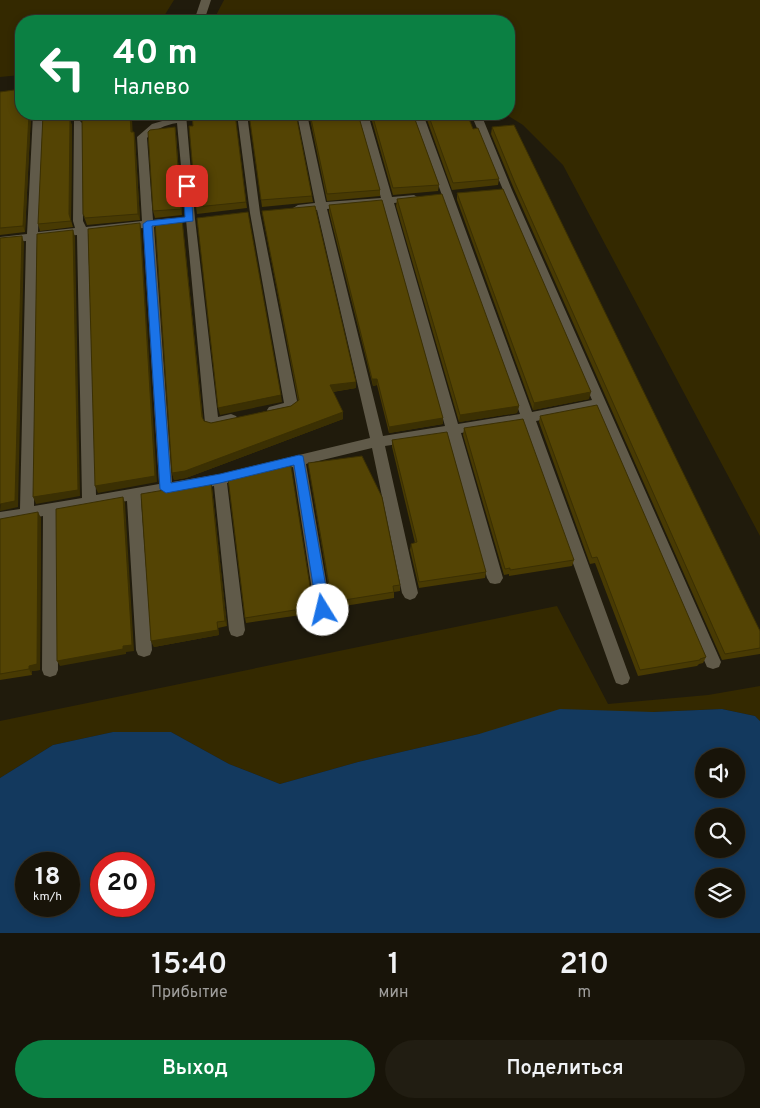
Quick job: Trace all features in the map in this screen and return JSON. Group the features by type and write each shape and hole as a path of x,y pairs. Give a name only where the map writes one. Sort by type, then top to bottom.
{"street":[{"path":"201,15 206,0"}],"lane":[{"path":"27,513 32,236 38,120"},
{"path":"166,489 142,137 156,125 170,120"},
{"path":"182,120 194,219 212,423 247,416"},
{"path":"243,120 256,213 291,406 264,412"},
{"path":"303,120 321,206 366,388 376,442 410,593"},
{"path":"364,120 496,578"},
{"path":"420,120 441,196 526,418 622,678"},
{"path":"478,120 503,190 601,403 713,662"},
{"path":"77,123 78,221 82,231 89,502"},
{"path":"284,210 441,196"},
{"path":"0,240 194,219"},
{"path":"0,518 220,479 376,442 526,418 601,403"},
{"path":"299,460 323,610"},
{"path":"220,479 237,630"},
{"path":"134,494 144,650"},
{"path":"50,510 50,670"}],"shaded area":[{"path":"0,0 174,0 165,15 15,15 15,76 0,77"},
{"path":"224,0 760,0 760,536 563,165 523,125 515,120 515,15 216,15"},
{"path":"557,606 608,704 708,695 760,686 760,721 755,716 722,709 653,712 479,734 358,762 280,784 229,764 171,732 113,732 53,745 0,778 0,721"}],"water":[{"path":"560,709 653,712 722,709 755,716 760,721 760,933 0,933 0,778 53,745 113,732 171,732 229,764 280,784 358,762 479,734"}],"building":[{"path":"15,90 15,120 29,120 23,226 0,228 0,92"},
{"path":"43,120 70,120 69,214 71,221 38,224"},
{"path":"82,120 130,120 131,132 134,132 138,214 85,218 83,214"},
{"path":"192,120 236,120 246,202 196,207 189,126 193,126"},
{"path":"250,120 297,120 312,196 261,200"},
{"path":"311,120 360,120 380,190 327,194"},
{"path":"374,120 415,120 439,185 393,188"},
{"path":"430,120 469,120 473,129 478,128 499,179 453,183"},
{"path":"514,125 760,631 760,648 725,654 515,183 492,127"},
{"path":"175,127 181,209 153,211 148,132 150,130"},
{"path":"503,189 591,392 534,403 457,193"},
{"path":"442,194 519,406 460,415 397,199"},
{"path":"382,200 443,418 389,427 377,379 372,379 329,205"},
{"path":"315,206 356,382 330,385 343,412 185,471 172,473 155,222 182,219 202,417 204,421 211,423 291,406 299,400 262,211"},
{"path":"248,212 281,395 218,408 197,218"},
{"path":"140,223 155,476 95,486 88,229"},
{"path":"73,230 78,490 33,497 37,234"},
{"path":"22,236 15,501 0,504 0,238"},
{"path":"597,405 706,657 700,660 640,670 597,557 592,558 540,416"},
{"path":"523,419 574,560 510,570 510,568 505,569 464,428"},
{"path":"447,432 486,572 419,582 411,544 417,542 392,440"},
{"path":"362,456 382,497 400,585 393,586 394,592 332,602 308,463"},
{"path":"291,466 313,605 307,606 307,608 245,618 228,478"},
{"path":"211,482 225,621 217,622 218,630 151,641 141,494"},
{"path":"123,497 132,645 123,646 123,649 57,661 56,509"},
{"path":"38,512 37,664 29,666 29,669 0,674 0,519"}],"route":[{"path":"187,186 190,219 147,224 166,489 220,479 299,460 323,610"}]}
